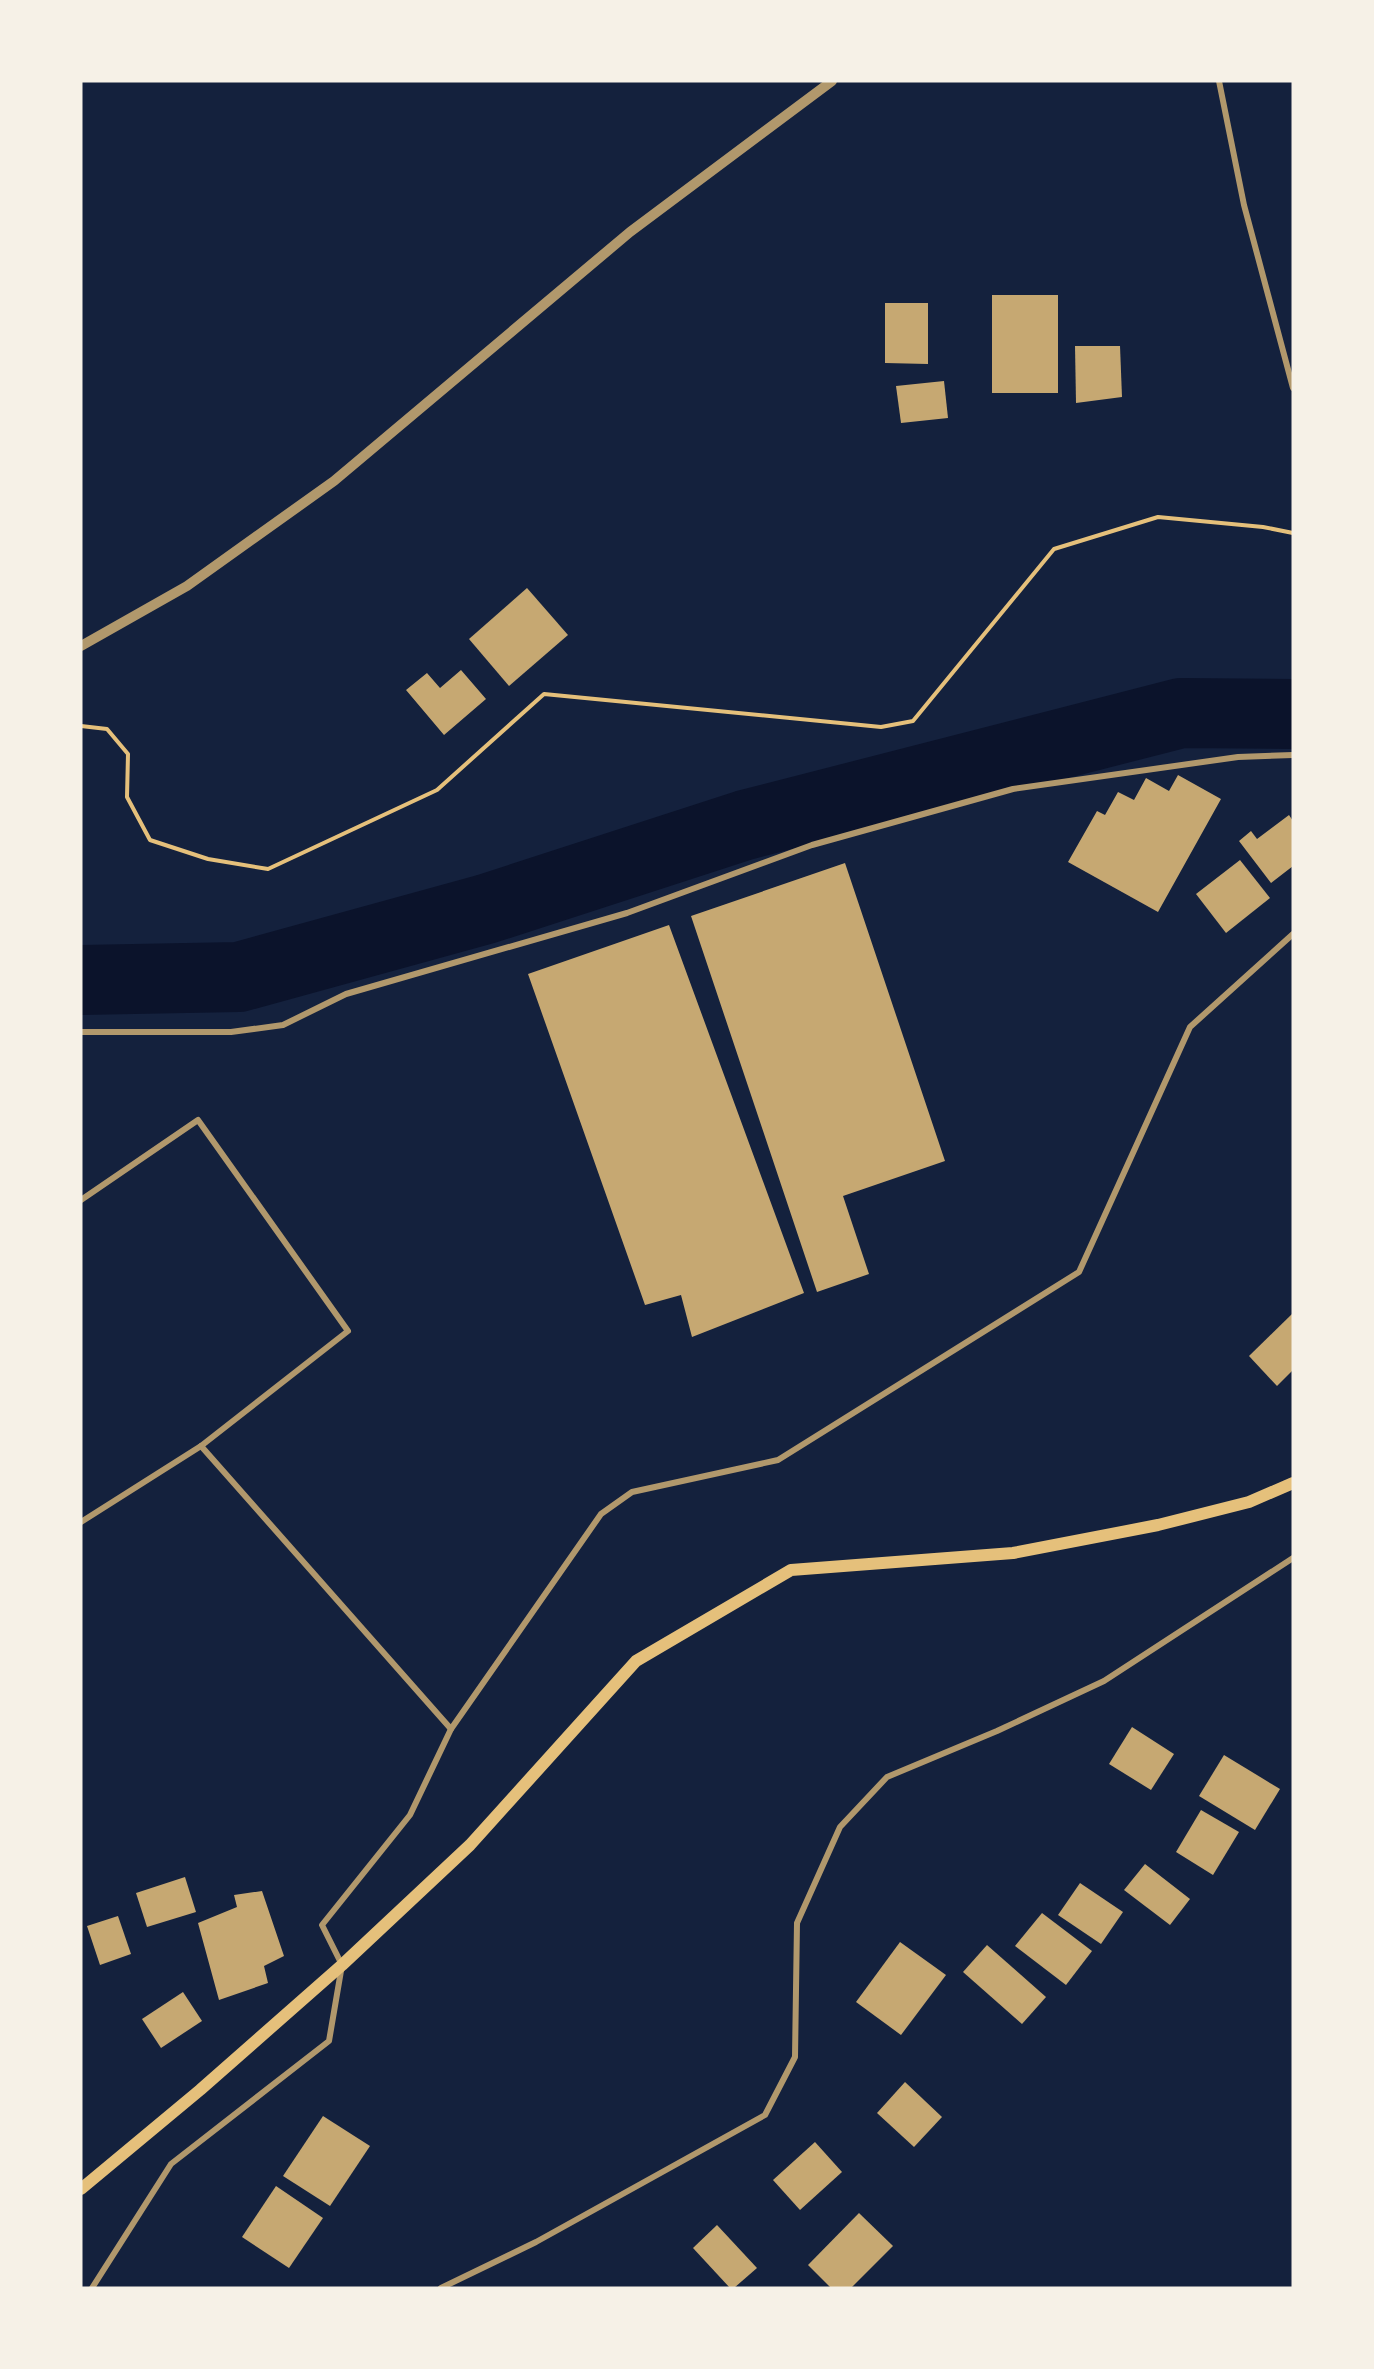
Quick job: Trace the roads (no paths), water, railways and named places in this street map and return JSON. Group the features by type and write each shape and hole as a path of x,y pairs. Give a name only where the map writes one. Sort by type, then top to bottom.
{"main road":[{"path":"81,2189 200,2090 342,1965 470,1845 636,1661 791,1570 1013,1552 1158,1525 1249,1503 1293,1484"}],"street":[{"path":"81,646 187,586 334,481 630,231 832,81"},
{"path":"1219,81 1244,205 1293,388"},
{"path":"81,1032 231,1032 283,1025 346,994 627,913 812,845 1013,789 1238,757 1293,755"},
{"path":"92,2288 171,2164 329,2041 342,1965 322,1925 410,1815 451,1729 601,1514 632,1492 778,1460 1079,1272 1190,1027 1293,934"},
{"path":"81,1200 198,1120 348,1331 201,1446 81,1522"},
{"path":"201,1446 451,1729"},
{"path":"441,2288 536,2242 765,2115 795,2057 797,1923 840,1827 887,1777 997,1731 1104,1681 1293,1558"}],"waterway":[{"path":"81,980 239,977 486,909 745,825 1181,713 1293,714"}]}
